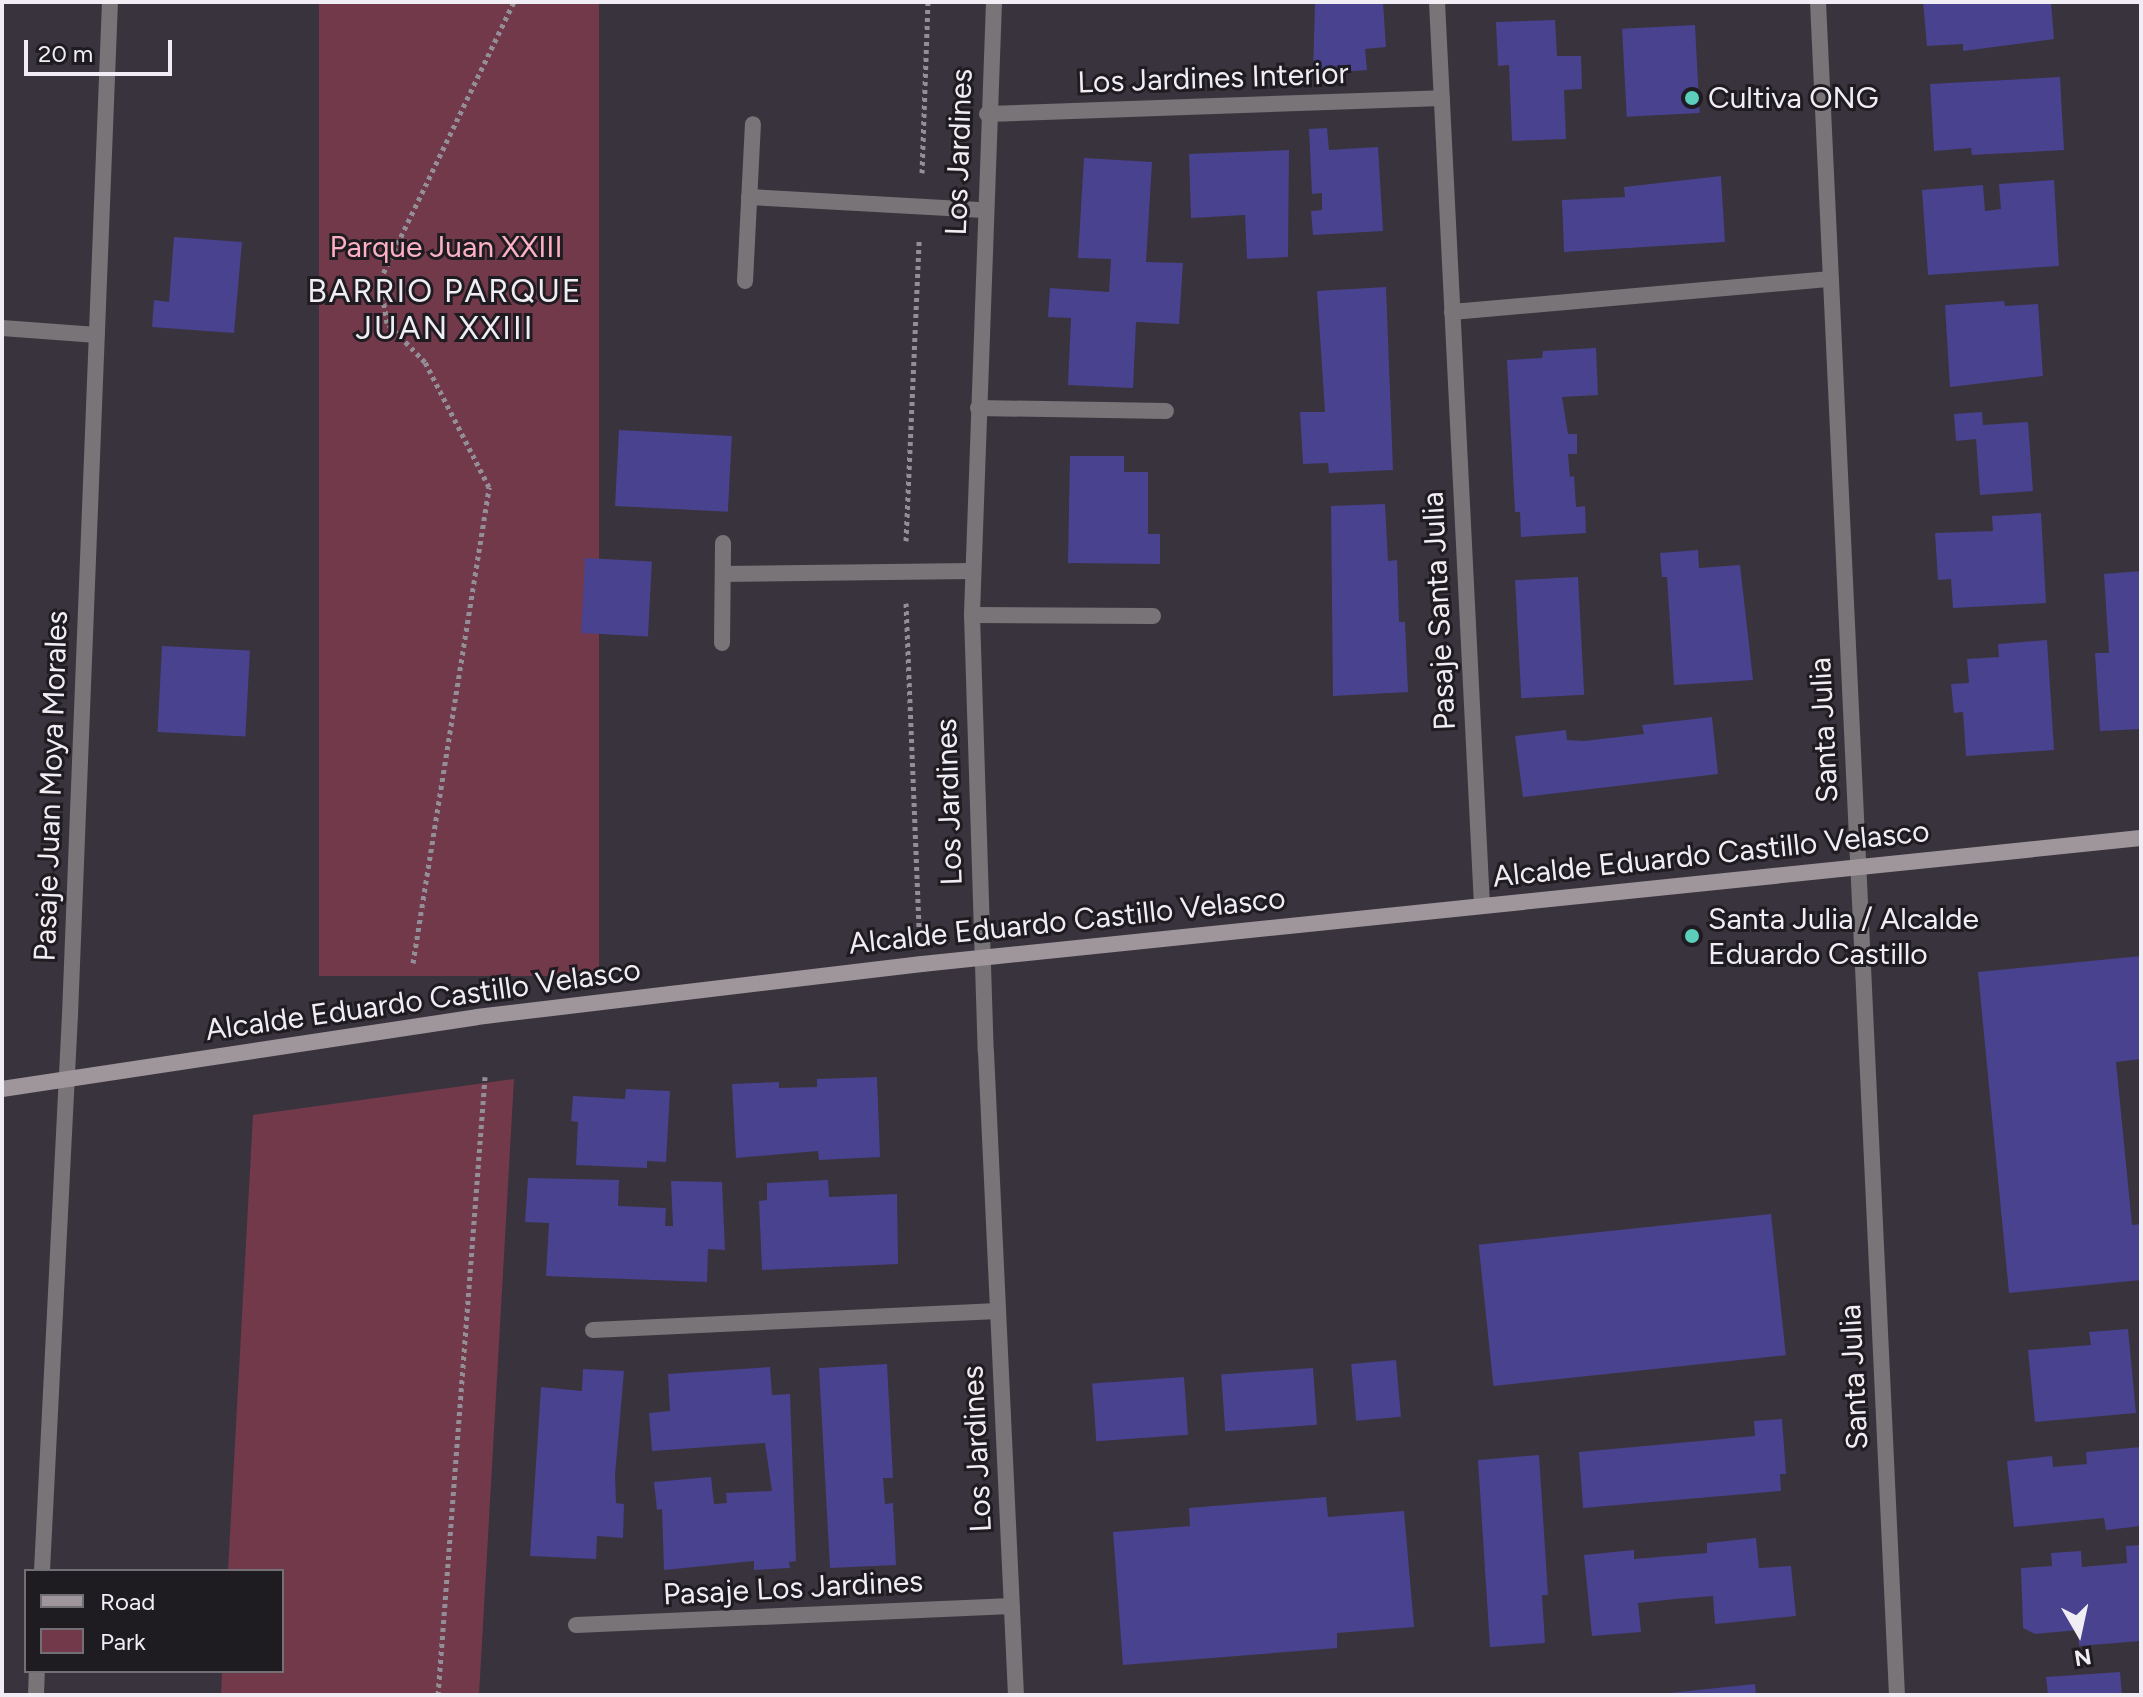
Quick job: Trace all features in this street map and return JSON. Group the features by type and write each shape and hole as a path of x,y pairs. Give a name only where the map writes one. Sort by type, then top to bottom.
{"main road":[{"name":"Alcalde Eduardo Castillo Velasco","path":"2,1089 477,1017 982,957 2141,838"}],"street":[{"name":"Pasaje Juan Moya Morales","path":"42,1569 67,1080 110,2"},
{"name":"Los Jardines","path":"994,2 987,114 972,615 982,957 1016,1695"},
{"name":"Pasaje Santa Julia","path":"1437,2 1482,906"},
{"name":"Santa Julia","path":"1818,2 1897,1695"},
{"name":"Los Jardines Interior","path":"987,114 1442,98"},
{"path":"745,281 753,124"},
{"path":"749,197 984,210"},
{"path":"1452,312 1831,279"},
{"path":"2,328 97,335"},
{"path":"978,408 1166,411"},
{"path":"722,643 723,543"},
{"path":"723,574 972,571"},
{"path":"972,615 1153,616"},
{"path":"593,1330 998,1311"},
{"name":"Pasaje Los Jardines","path":"576,1625 1012,1606"},
{"path":"36,1695 37,1673"}],"path":[{"path":"413,963 489,487 425,362 387,323 380,280 514,2"},
{"path":"919,940 905,573 928,2"},
{"path":"438,1695 485,1077"}],"green space":[{"name":"Parque Juan XXIII","path":"319,2 599,2 599,976 319,976"},
{"path":"514,1079 479,1695 221,1695 222,1673 284,1673 284,1569 228,1569 253,1115"}],"building":[{"path":"1315,2 1383,2 1386,47 1365,49 1367,70 1313,74"},
{"path":"1923,2 2051,2 2054,39 1963,51 1963,44 1927,46"},
{"path":"1555,20 1557,56 1581,56 1582,89 1564,90 1566,139 1512,141 1509,65 1498,66 1496,22"},
{"path":"1695,25 1700,113 1627,117 1622,29"},
{"path":"2060,77 2064,150 1972,155 1971,148 1934,151 1930,84"},
{"path":"1327,128 1329,150 1378,147 1383,231 1313,235 1311,211 1322,210 1322,193 1312,194 1309,129"},
{"path":"1289,150 1288,257 1247,259 1245,215 1191,218 1189,154"},
{"path":"1084,158 1152,162 1146,262 1183,263 1179,324 1136,322 1133,388 1068,385 1071,318 1048,317 1050,288 1109,292 1111,259 1078,258"},
{"path":"1721,176 1725,242 1564,252 1562,200 1625,197 1624,187"},
{"path":"2054,180 2059,266 1928,275 1922,190 1983,185 1985,211 2001,209 1999,184"},
{"path":"174,237 242,242 234,333 152,327 154,300 169,302"},
{"path":"1386,287 1393,470 1329,473 1328,463 1303,464 1300,412 1325,412 1317,291"},
{"path":"2004,301 2005,306 2038,304 2043,376 1950,387 1945,305"},
{"path":"1596,348 1598,395 1562,397 1568,434 1577,434 1577,454 1568,454 1570,477 1574,476 1576,507 1585,506 1586,533 1521,537 1520,512 1515,512 1507,360 1542,358 1543,351"},
{"path":"1982,412 1983,425 2028,422 2033,491 1980,495 1976,439 1956,441 1954,414"},
{"path":"619,430 732,436 728,512 615,506"},
{"path":"1070,456 1124,456 1124,472 1148,472 1148,534 1160,534 1160,564 1068,563"},
{"path":"1385,504 1388,561 1397,560 1399,622 1405,622 1408,692 1333,696 1331,506"},
{"path":"2041,513 2046,603 1953,608 1951,579 1938,580 1935,533 1993,531 1992,516"},
{"path":"1698,550 1699,568 1740,565 1753,680 1674,685 1667,577 1662,577 1660,553"},
{"path":"585,558 652,562 648,636 581,633"},
{"path":"2141,571 2141,729 2100,731 2095,653 2109,653 2104,574"},
{"path":"1578,577 1584,695 1521,698 1515,580"},
{"path":"2047,640 2054,750 1966,756 1963,712 1954,713 1951,684 1969,683 1967,659 1999,657 1998,644"},
{"path":"162,646 250,651 245,736 157,732"},
{"path":"1712,717 1718,774 1523,797 1515,736 1566,730 1567,740 1584,741 1644,734 1642,725"},
{"path":"2141,956 2141,1059 2116,1062 2132,1225 2141,1224 2141,1280 2009,1293 1978,972"},
{"path":"877,1077 880,1157 819,1160 818,1151 736,1158 732,1084 779,1082 779,1088 817,1087 817,1079"},
{"path":"626,1089 670,1091 666,1162 647,1161 647,1168 576,1165 578,1122 571,1121 573,1096 625,1099"},
{"path":"528,1178 619,1180 618,1206 666,1208 665,1226 673,1226 671,1181 722,1182 725,1250 708,1249 707,1282 546,1276 549,1223 525,1222"},
{"path":"828,1180 829,1197 897,1194 898,1264 762,1270 759,1201 767,1200 767,1183"},
{"path":"1771,1214 1786,1355 1493,1386 1479,1245"},
{"path":"2128,1329 2136,1413 2035,1422 2028,1350 2091,1345 2089,1332"},
{"path":"1396,1360 1401,1417 1356,1421 1351,1364"},
{"path":"887,1364 893,1478 883,1478 885,1504 893,1503 896,1565 830,1568 819,1368"},
{"path":"770,1367 772,1395 790,1394 796,1561 789,1562 790,1568 754,1570 754,1561 664,1570 662,1509 657,1510 654,1482 711,1477 714,1504 727,1503 726,1493 772,1491 765,1443 652,1451 649,1413 670,1411 668,1374"},
{"path":"1313,1368 1317,1425 1225,1431 1221,1374"},
{"path":"583,1369 624,1371 615,1475 616,1503 624,1504 623,1538 597,1536 596,1559 530,1556 541,1387 582,1391"},
{"path":"1184,1377 1188,1435 1096,1441 1092,1383"},
{"path":"1782,1419 1786,1474 1780,1474 1781,1491 1583,1508 1579,1452 1755,1436 1754,1421"},
{"path":"2141,1447 2141,1526 2106,1530 2104,1518 2014,1527 2007,1461 2052,1456 2053,1467 2087,1464 2086,1452"},
{"path":"1539,1455 1548,1595 1542,1595 1545,1643 1490,1647 1478,1460"},
{"path":"1326,1497 1328,1517 1404,1511 1414,1627 1337,1633 1337,1648 1123,1665 1113,1532 1190,1526 1189,1508"},
{"path":"1756,1538 1759,1568 1791,1566 1796,1616 1715,1624 1713,1596 1675,1599 1638,1603 1641,1632 1592,1636 1584,1555 1634,1550 1634,1559 1707,1553 1707,1543"},
{"path":"2141,1545 2141,1641 2079,1646 2078,1630 2035,1634 2023,1628 2021,1568 2052,1566 2051,1553 2081,1551 2082,1567 2127,1563 2126,1546"},
{"path":"2120,1672 2122,1695 2048,1695 2046,1677"},
{"path":"1755,1684 1756,1695 1669,1695 1669,1693"}],"place":[{"name":"Cultiva ONG","path":"1692,98"},
{"name":"Santa Julia / Alcalde Eduardo Castillo","path":"1692,936"}],"district":[{"name":"BARRIO PARQUE JUAN XXIII","path":"445,310"}]}
